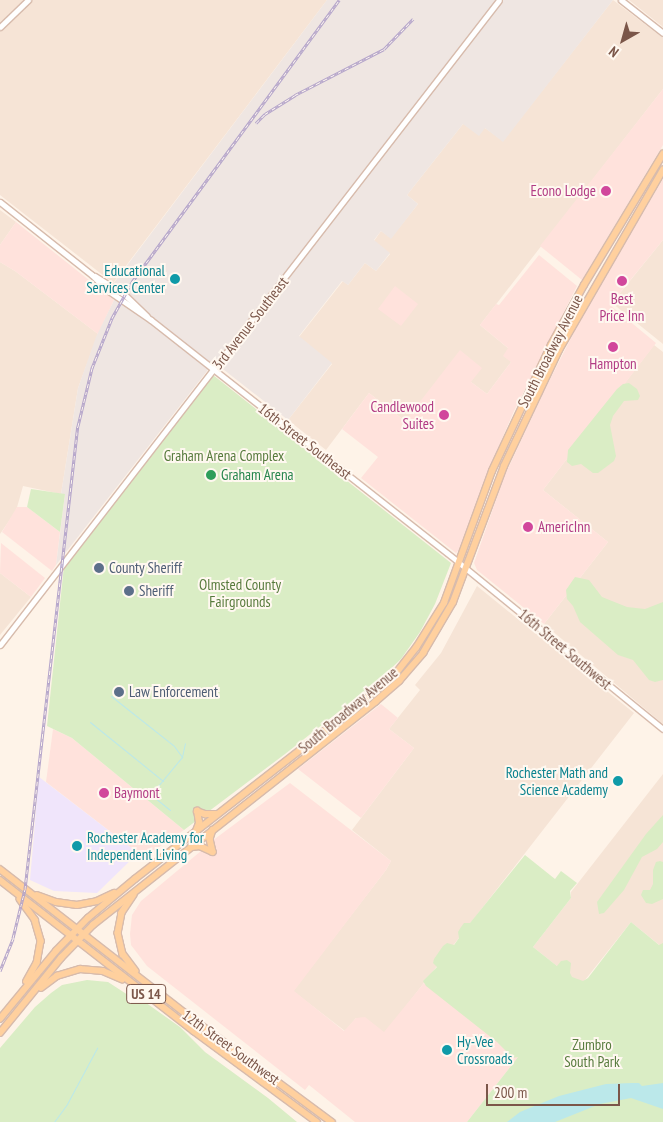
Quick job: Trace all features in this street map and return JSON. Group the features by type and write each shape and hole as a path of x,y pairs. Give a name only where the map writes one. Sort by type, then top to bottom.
{"main road":[{"path":"0,27 28,0"},
{"name":"3rd Avenue Southeast","path":"0,645 499,0"},
{"path":"621,0 663,33"},
{"name":"South Broadway Avenue","path":"0,1019 77,929 135,879 378,689 396,672 416,648 447,595 499,455 551,345 584,285 663,154"},
{"name":"South Broadway Avenue","path":"0,1033 77,940 143,884 399,681 419,659 438,632 467,569 504,466 558,350 663,170"},
{"name":"16th Street Southeast","path":"0,202 92,275 107,290 151,320 467,569"},
{"name":"16th Street Southwest","path":"467,569 663,729"},
{"path":"195,833 199,823 197,811 208,815 218,814"},
{"path":"190,848 200,846 213,852 210,839 213,829"},
{"name":"US 14","path":"0,868 84,934"},
{"path":"26,889 62,903 84,904 104,898 135,879"},
{"path":"2,882 31,912 37,925 40,941 35,967 17,998"},
{"name":"US 14","path":"2,882 71,935"},
{"path":"143,884 124,909 119,924 119,938 127,961 151,987"},
{"name":"12th Street Southwest","path":"84,934 151,987 332,1122"},
{"name":"12th Street Southwest","path":"71,935 146,994 317,1122"},
{"path":"12,1018 46,982 74,970 103,971 146,994"}],"shaded area":[{"path":"0,0 327,0 113,283 0,195"},
{"path":"327,0 613,0 503,142 485,128 479,136 463,124 407,195 418,204 391,239 381,231 374,240 390,253 376,271 365,263 348,285 342,281 299,336 332,363 288,420 214,362 56,565 65,494 61,494 78,388 96,337 117,294 110,288"},
{"path":"613,0 663,38 663,89 480,325 509,349 511,362 487,394 471,382 405,421 369,393 326,450 288,420 332,364 299,337 343,281 348,285 365,263 376,271 390,254 374,241 381,231 391,238 418,204 407,195 463,124 485,128 503,141"},
{"path":"629,0 663,0 663,27"},
{"path":"663,89 663,145 582,280 540,246"},
{"path":"663,179 663,240 610,305 656,343 543,490 608,542 544,624 477,570 474,563 504,477 544,391 589,303"},
{"path":"0,210 16,222 0,245"},
{"path":"16,222 114,300 98,334 15,271 0,262 0,245"},
{"path":"663,240 663,344 612,303"},
{"path":"539,255 577,286 514,411 490,467 459,550 456,553 361,478 378,457 342,429 369,393 405,421 460,350 482,368 471,382 487,394 511,362 503,356 508,348 480,325 496,304 499,305"},
{"path":"0,262 15,271 98,334 78,388 61,494 23,486 16,511 0,534"},
{"path":"395,286 418,304 401,326 378,309"},
{"path":"654,345 663,352 663,724 544,624 608,542 543,490"},
{"path":"17,507 27,507 60,532 56,565 52,571 2,532"},
{"path":"1,543 45,578 31,597 0,573"},
{"path":"0,573 31,597 0,635"},
{"path":"477,586 634,713 385,1033 356,1018 345,1031 293,991 391,861 352,830 414,748 389,729 420,690 415,685 441,653"},
{"path":"381,704 398,718 389,729 414,748 361,818 298,769"},
{"path":"53,729 72,738 184,830 146,856 138,853 46,782"},
{"path":"663,774 663,948 631,922 581,985 533,947 571,898 571,892"},
{"path":"39,777 138,853 97,893 54,891 30,880"},
{"path":"290,783 391,861 294,991 344,1031 356,1018 365,1017 384,1032 424,983 518,1057 467,1122 355,1122 309,1085 305,1090 147,966 131,945 132,915 141,901 201,851 204,852 212,844 212,841"}],"green space":[{"name":"Olmsted County Fairgrounds","path":"213,375 451,563 435,604 420,632 401,659 379,680 184,830 72,738 47,726 64,566"},
{"path":"629,383 637,389 640,396 638,400 624,401 613,416 610,425 616,456 614,461 598,473 593,473 581,464 572,466 567,462 568,450 617,389 623,384"},
{"path":"31,489 65,494 60,532 27,507"},
{"path":"575,577 589,580 602,597 627,607 645,609 663,602 663,680 655,682 649,680 633,660 618,655 580,622 573,606 567,599 566,590"},
{"path":"663,815 663,842 657,849 642,857 624,890 604,913 599,914 597,902 646,834"},
{"name":"Zumbro South Park","path":"525,855 555,879 561,871 577,883 570,891 571,898 533,947 557,966 561,961 567,960 571,963 570,973 572,977 583,981 588,978 631,922 659,945 663,943 663,1122 467,1122 518,1057 513,1058 497,1042 426,986 423,981 437,967 433,963 434,959 443,946 447,943 454,945 459,938 458,932 464,923 470,923"},
{"path":"656,862 663,862 663,899 652,904 646,903 641,895 643,890 650,890 653,884 653,870"},
{"path":"87,980 108,982 128,995 131,994 142,1000 180,1027 205,1052 268,1098 297,1122 0,1122 0,1048 35,1007 51,993 62,985"}],"water":[{"path":"639,1083 642,1086 663,1083 663,1109 631,1098 600,1104 555,1122 507,1122 520,1112 559,1096 606,1084"}],"waterway":[{"path":"111,696 174,746 182,757"},
{"path":"90,722 163,781"},
{"path":"170,810 155,798 153,792 182,757 185,743"},
{"path":"54,1122 67,1104 97,1048"}],"railway":[{"path":"0,971 13,938 25,889 78,426 92,368 112,318 132,282 339,0"},
{"path":"256,123 265,114 295,95 384,49 413,19"}],"place":[{"name":"Econo Lodge","path":"606,191"},
{"name":"Educational Services Center","path":"175,279"},
{"name":"Best Price Inn","path":"622,281"},
{"name":"Hampton","path":"613,347"},
{"name":"Candlewood Suites","path":"444,415"},
{"name":"Graham Arena","path":"211,475"},
{"name":"AmericInn","path":"528,527"},
{"name":"County Sheriff","path":"99,568"},
{"name":"Sheriff","path":"129,591"},
{"name":"Law Enforcement","path":"119,692"},
{"name":"Rochester Math and Science Academy","path":"618,781"},
{"name":"Baymont","path":"104,793"},
{"name":"Rochester Academy for Independent Living","path":"77,846"},
{"name":"Hy-Vee Crossroads","path":"447,1050"}],"park label":[{"name":"Graham Arena Complex","path":"224,456"}]}
